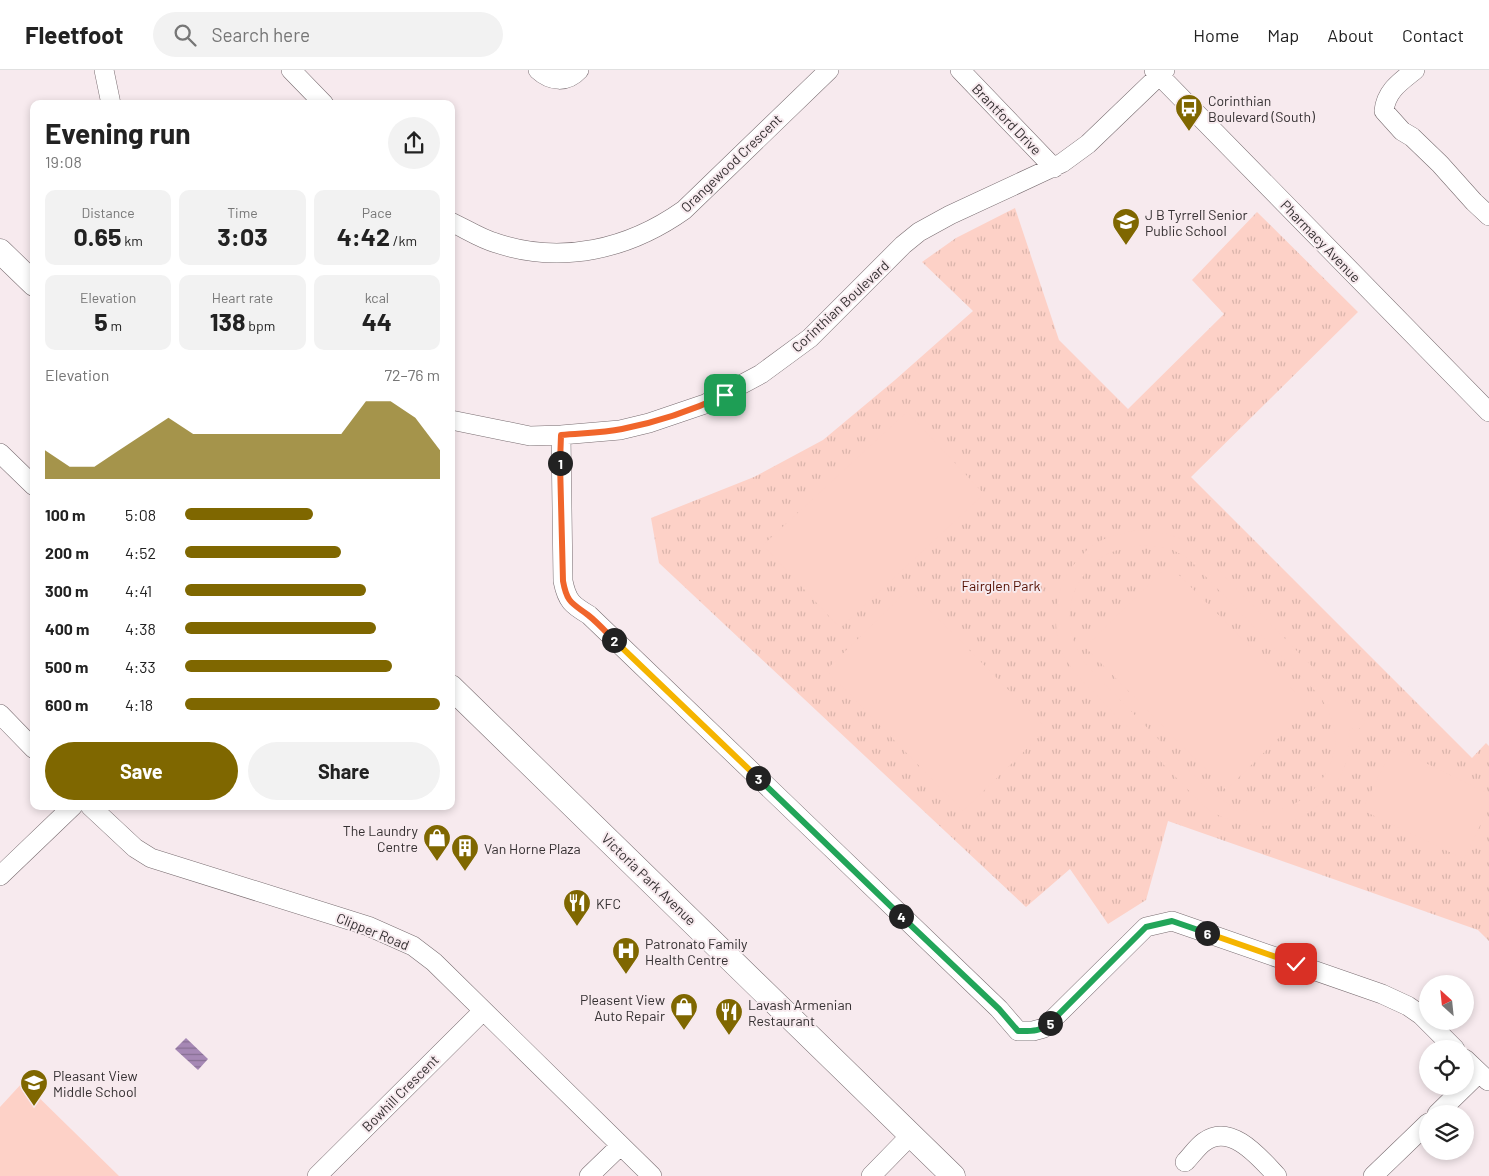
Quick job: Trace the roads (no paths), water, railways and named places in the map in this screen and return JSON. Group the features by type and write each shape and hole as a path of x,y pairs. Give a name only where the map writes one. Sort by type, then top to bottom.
{"main road":[{"path":"0,251 30,280"},
{"name":"Victoria Park Avenue","path":"455,691 953,1176"}],"street":[{"path":"104,70 110,100"},
{"path":"291,70 320,100"},
{"path":"538,70 553,80 562,80 570,77 579,70"},
{"name":"Orangewood Crescent","path":"455,224 494,243 546,254 574,253 601,249 643,235 684,210 829,70"},
{"name":"Brantford Drive","path":"960,70 1054,168"},
{"path":"1415,70 1403,79 1387,96 1384,111 1402,131 1412,137 1440,164 1489,216"},
{"name":"Corinthian Boulevard","path":"455,421 530,436 620,430 649,423 705,404 725,395 761,374 810,338 903,245 919,232 950,215 1054,168 1088,144 1159,72"},
{"name":"Pharmacy Avenue","path":"1159,72 1489,412"},
{"path":"561,435 563,581 566,595 573,606 596,622 999,1009 1018,1031 1033,1031 1044,1028 1146,927 1172,921 1382,994 1408,1006 1421,1015 1446,1040"},
{"path":"0,453 30,482"},
{"path":"0,714 30,744"},
{"path":"0,876 69,810"},
{"name":"Clipper Road","path":"94,810 135,848 151,858 368,926 413,946 434,962 652,1176"},
{"name":"Bowhill Crescent","path":"317,1176 483,1011"},
{"path":"1448,1105 1484,1077 1474,1068"},
{"path":"1373,1176 1419,1132"},
{"path":"871,1176 911,1135"},
{"path":"1185,1162 1204,1142 1217,1136 1236,1140 1252,1150 1277,1176"},
{"path":"588,1176 620,1146"}],"place":[{"name":"Corinthian Boulevard (South)","path":"1189,132"},
{"name":"J B Tyrrell Senior Public School","path":"1126,246"},
{"name":"The Laundry Centre","path":"437,862"},
{"name":"Van Horne Plaza","path":"465,872"},
{"name":"KFC","path":"577,927"},
{"name":"Patronato Family Health Centre","path":"626,975"},
{"name":"Pleasent View Auto Repair","path":"684,1031"},
{"name":"Lavash Armenian Restaurant","path":"729,1036"},
{"name":"Pleasant View Middle School","path":"34,1107"}],"park label":[{"name":"Fairglen Park","path":"1001,585"}]}
